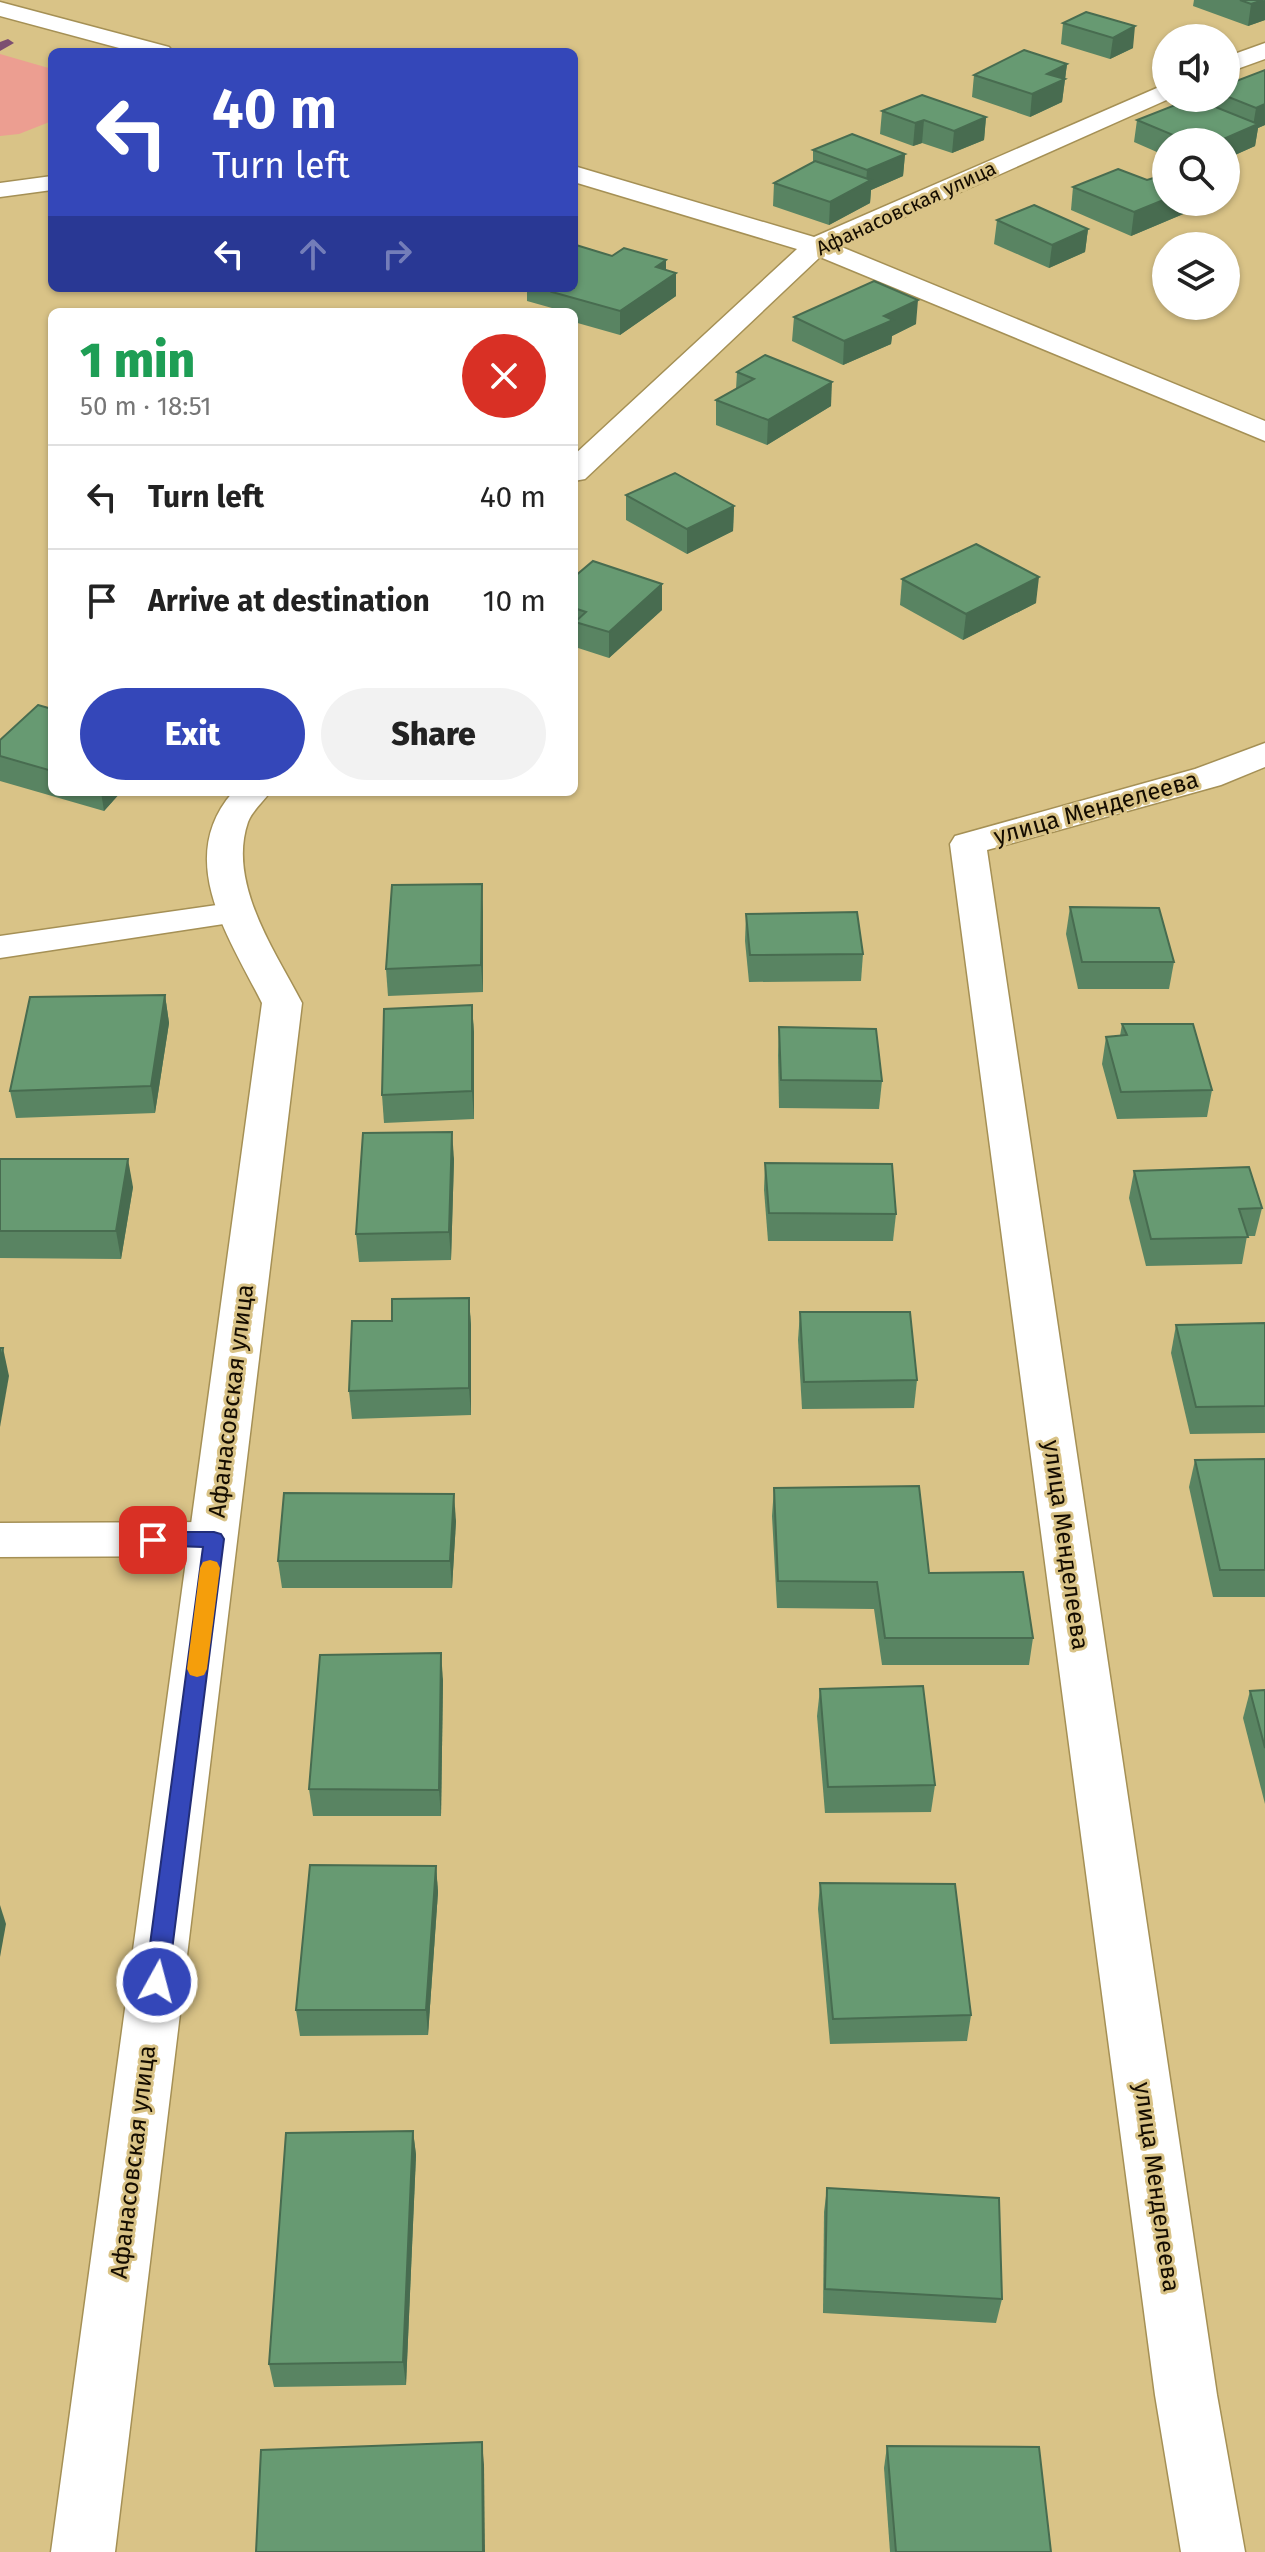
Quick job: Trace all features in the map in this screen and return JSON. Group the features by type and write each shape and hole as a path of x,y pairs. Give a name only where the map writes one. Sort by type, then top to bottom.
{"street":[{"path":"0,9 146,48"},
{"path":"1240,60 1265,50"},
{"name":"Афанасовская улица","path":"578,468 816,246 1152,97"},
{"path":"578,175 816,246 1265,432"},
{"name":"улица Менделеева","path":"1213,2552 1186,2395 968,844 1208,777 1265,754"},
{"name":"Афанасовская улица","path":"83,2552 282,1003 230,897 224,853 229,822 249,796"}],"lane":[{"path":"0,190 48,184"},
{"path":"0,947 238,913"},
{"path":"0,1540 214,1539"}],"shaded area":[{"path":"0,54 48,68 48,123 19,134 0,136"}],"building":[{"path":"1240,0 1263,0 1251,4"},
{"path":"1086,12 1135,26 1113,38 1063,23"},
{"path":"1024,50 1067,64 1047,74 1065,79 1032,94 974,75"},
{"path":"1265,70 1265,104 1256,108 1240,102 1240,80"},
{"path":"922,95 986,117 954,131 924,120 915,123 882,111"},
{"path":"1157,112 1228,112 1258,124 1240,132 1240,128 1156,128 1137,120"},
{"path":"852,134 905,154 867,170 813,150"},
{"path":"815,161 871,180 830,202 774,183"},
{"path":"1118,169 1147,180 1152,178 1152,205 1134,212 1073,187"},
{"path":"1034,205 1088,229 1052,245 997,220"},
{"path":"578,246 612,256 624,248 666,260 656,267 676,273 620,311 552,292 578,292"},
{"path":"874,281 918,300 884,316 893,320 844,341 794,317"},
{"path":"765,355 832,382 768,420 716,400 754,379 737,372"},
{"path":"675,473 734,506 687,529 626,495"},
{"path":"976,544 1039,577 966,614 902,579"},
{"path":"593,561 662,584 609,632 578,623 586,612 578,609 578,574"},
{"path":"38,705 48,708 48,770 0,756 0,740"},
{"path":"482,884 481,965 386,969 392,885"},
{"path":"1070,907 1159,908 1174,962 1082,962"},
{"path":"857,912 863,954 750,955 746,914"},
{"path":"165,995 151,1086 10,1091 30,997"},
{"path":"472,1005 472,1091 382,1095 384,1009"},
{"path":"1122,1024 1193,1024 1212,1090 1121,1092 1106,1037 1127,1035"},
{"path":"779,1027 876,1029 882,1081 781,1080"},
{"path":"452,1132 449,1232 356,1234 363,1133"},
{"path":"0,1159 128,1159 116,1231 0,1231"},
{"path":"765,1163 892,1164 896,1214 769,1213"},
{"path":"1249,1167 1262,1208 1239,1209 1248,1237 1151,1239 1134,1171"},
{"path":"469,1298 469,1388 349,1391 352,1321 392,1321 392,1299"},
{"path":"800,1312 910,1312 917,1380 804,1382"},
{"path":"1265,1323 1265,1406 1196,1407 1176,1325"},
{"path":"1265,1459 1265,1570 1220,1570 1195,1460"},
{"path":"919,1486 929,1573 1023,1572 1033,1638 885,1638 877,1582 778,1581 774,1488"},
{"path":"284,1493 454,1494 450,1561 278,1561"},
{"path":"441,1653 439,1790 309,1789 320,1655"},
{"path":"923,1686 935,1785 828,1787 820,1689"},
{"path":"1265,1690 1265,1748 1250,1691"},
{"path":"310,1865 436,1866 426,2010 296,2010"},
{"path":"820,1883 955,1884 971,2015 833,2019"},
{"path":"413,2131 403,2362 269,2364 286,2133"},
{"path":"827,2188 999,2198 1002,2299 825,2289"},
{"path":"482,2442 483,2552 256,2552 261,2450"},
{"path":"887,2446 1039,2447 1051,2552 896,2552"}],"waterway":[{"path":"0,47 8,43"}],"slow traffic":[{"path":"197,1669 210,1568"}],"route":[{"path":"153,1540 214,1539 157,1982"}]}
